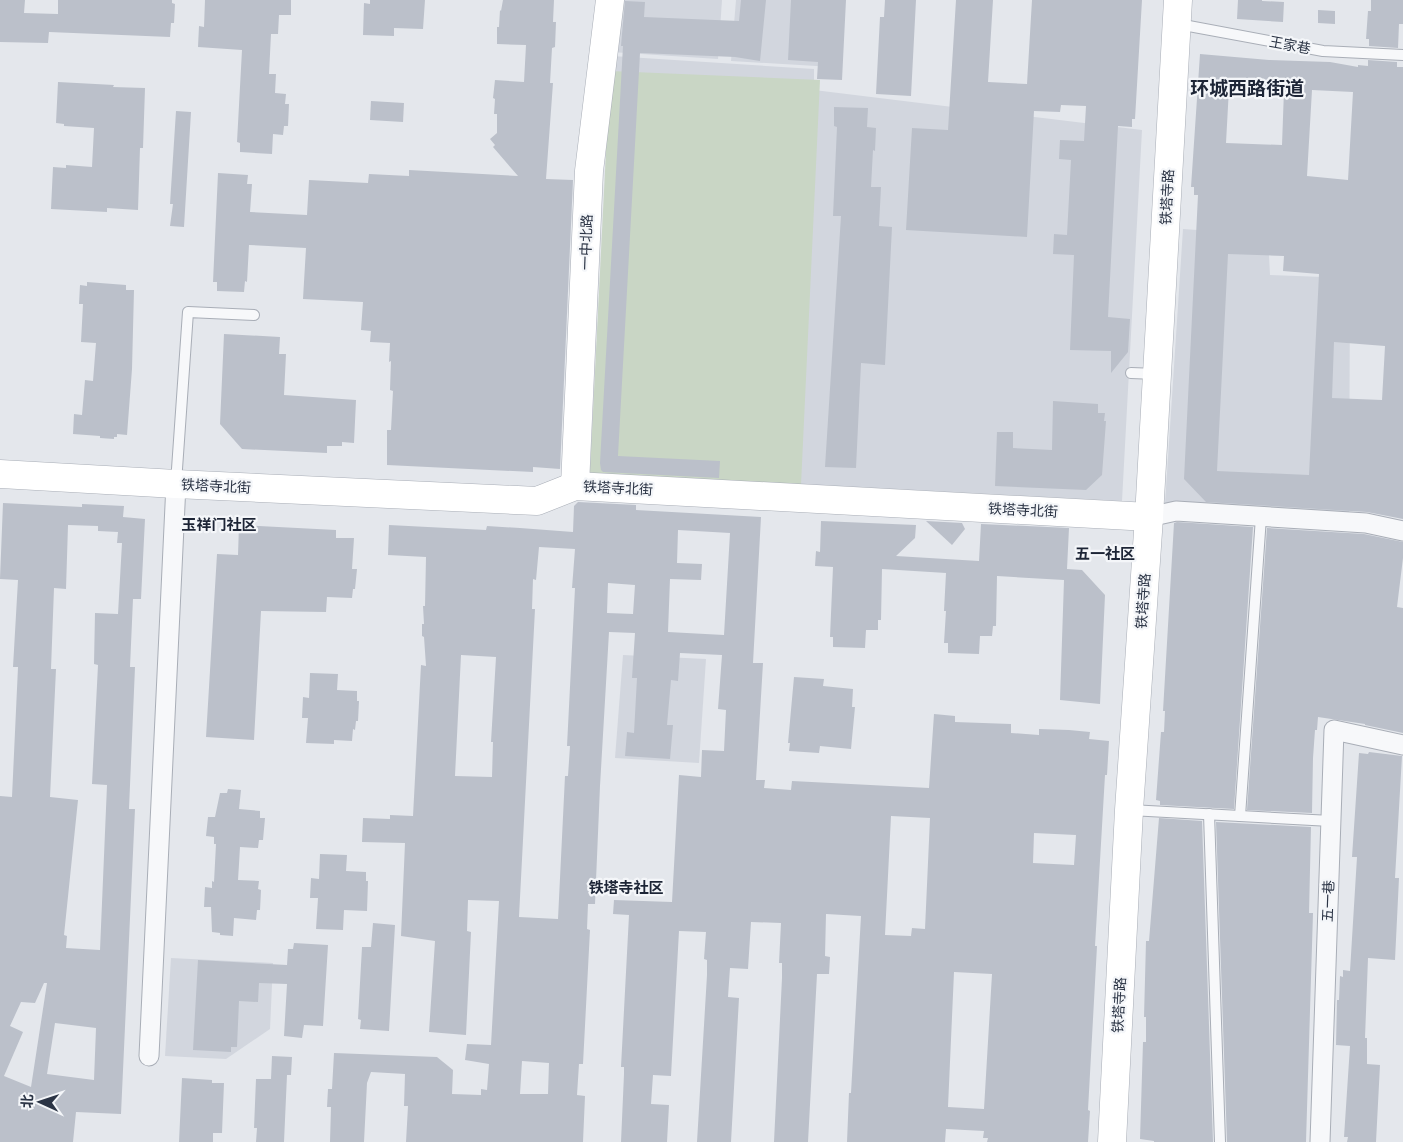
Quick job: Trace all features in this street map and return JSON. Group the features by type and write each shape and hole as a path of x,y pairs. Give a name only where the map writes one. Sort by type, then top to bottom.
{"street":[{"name":"一中北路","path":"576,486 589,171 610,0"},
{"name":"铁塔寺路","path":"1112,1142 1129,810 1149,516 1178,12"},
{"name":"铁塔寺北街","path":"0,474 537,501 576,486 1149,516"},
{"path":"149,1056 176,484"},
{"path":"1149,516 1176,511 1366,524 1403,531"},
{"name":"五一巷","path":"1320,1142 1334,730 1403,745"}],"lane":[{"name":"王家巷","path":"1178,12 1323,51 1403,55"},
{"path":"176,484 188,312 254,315"},
{"path":"1130,373 1157,374"},
{"path":"1240,816 1261,518"},
{"path":"1129,810 1331,821"},
{"path":"1209,814 1220,1142"}],"shaded area":[{"path":"615,0 722,0 718,59 611,52"},
{"path":"736,0 840,0 833,67 731,61"},
{"path":"612,56 814,69 814,90 1142,130 1122,501 590,473"},
{"path":"1183,229 1268,235 1270,275 1350,278 1349,518 1165,504"},
{"path":"623,655 706,659 699,763 615,758"},
{"path":"171,958 273,963 270,1029 226,1059 165,1056"}],"green space":[{"path":"610,71 820,80 801,485 590,473"}],"building":[{"path":"0,0 25,0 24,13 58,14 58,0 172,0 172,3 175,4 174,23 171,23 170,37 49,32 48,43 0,42"},
{"path":"205,0 291,0 291,15 279,15 278,34 271,34 269,74 276,74 275,93 286,94 285,104 289,104 288,126 284,126 283,135 273,134 272,154 240,152 240,143 237,142 242,50 198,47 199,26 204,27"},
{"path":"370,0 425,0 423,29 394,28 394,36 363,35 364,3 370,4"},
{"path":"503,0 554,0 553,22 556,22 555,47 552,48 550,83 553,83 546,179 573,180 560,469 533,467 533,472 387,465 387,430 391,430 393,391 390,390 390,343 370,342 371,331 361,330 363,302 303,299 306,248 249,245 247,282 245,281 244,292 217,291 217,282 213,282 218,173 248,175 247,184 252,184 250,212 307,215 309,180 368,183 369,174 409,176 409,170 518,176 493,147 495,145 490,139 497,133 497,114 494,114 495,99 493,98 495,80 524,82 526,45 497,44 497,27 499,27 500,10"},
{"path":"741,0 766,0 760,61 735,57 640,53 618,456 720,461 719,478 603,472 600,463 623,46 621,46 625,1 645,2 644,17 739,21"},
{"path":"791,0 846,0 842,80 817,79 818,62 788,60"},
{"path":"885,0 916,0 911,96 876,94 880,17 884,17"},
{"path":"956,0 993,0 988,82 1027,84 1032,0 1142,0 1135,119 1132,119 1132,127 1118,126 1108,317 1130,319 1128,352 1111,373 1111,351 1070,350 1074,255 1053,254 1054,234 1067,235 1071,160 1059,159 1060,140 1084,141 1086,106 1061,105 1060,112 1034,111 1027,237 906,230 912,128 948,130"},
{"path":"1238,0 1284,2 1283,22 1237,19"},
{"path":"1371,0 1403,0 1403,24 1399,24 1398,48 1369,46 1369,39 1366,39 1368,11 1371,11"},
{"path":"1318,10 1335,11 1335,24 1318,23"},
{"path":"1200,54 1269,60 1330,62 1358,67 1358,65 1368,66 1368,60 1397,62 1397,67 1403,67 1403,519 1367,512 1206,502 1184,479 1198,195 1194,195 1194,187 1191,187","holes":["1229,88 1284,90 1282,145 1226,143","1312,90 1353,92 1348,180 1307,176","1228,254 1284,256 1283,271 1319,274 1309,475 1217,471","1334,342 1385,346 1382,400 1332,398"]},
{"path":"58,82 145,88 143,148 140,148 138,210 107,208 107,212 51,209 53,167 66,168 66,165 92,167 94,128 64,126 64,124 56,123"},
{"path":"371,101 404,103 403,122 370,120"},
{"path":"834,107 868,108 867,127 876,128 871,187 881,187 879,226 892,227 885,365 861,363 856,468 825,467 841,216 833,216 837,127 834,126"},
{"path":"176,111 191,112 184,227 170,226 173,204 170,204"},
{"path":"87,282 126,285 126,290 134,290 132,369 127,435 117,434 117,437 114,437 114,439 73,434 74,414 82,415 85,380 93,381 96,343 81,342 83,304 79,304 80,285 87,286"},
{"path":"224,334 280,337 279,354 286,354 284,395 356,400 354,443 342,442 342,446 327,446 327,453 242,449 220,424"},
{"path":"1053,401 1098,404 1098,413 1105,413 1102,475 1086,490 995,486 997,432 1013,432 1013,448 1052,450"},
{"path":"578,502 636,505 636,510 761,517 753,663 763,663 756,780 765,780 764,788 791,790 792,781 929,788 934,714 955,716 955,722 1011,724 1011,733 1039,735 1039,729 1069,730 1090,732 1089,739 1109,741 1107,775 1105,775 1095,946 1097,946 1088,1142 987,1142 988,1138 983,1138 984,1131 946,1129 945,1142 847,1142 861,916 826,914 825,956 830,957 829,974 817,974 808,1142 774,1142 782,978 782,963 779,963 781,923 751,922 748,969 730,968 728,997 739,998 731,1142 697,1142 707,975 707,960 704,959 706,932 679,931 671,1076 653,1075 651,1104 669,1105 667,1142 621,1142 624,1067 621,1067 629,915 613,914 614,900 672,902 679,775 701,777 702,750 724,751 726,710 718,709 722,655 680,653 678,681 671,680 667,725 673,725 670,759 625,756 627,732 634,733 637,678 632,678 635,633 609,632 595,904 588,904 587,929 590,930 583,1064 579,1064 577,1095 585,1096 583,1142 406,1142 408,1106 404,1106 405,1074 371,1072 367,1083 364,1142 330,1142 331,1107 327,1107 328,1089 332,1089 334,1053 437,1057 453,1070 452,1094 481,1095 481,1089 487,1090 489,1064 465,1060 467,1044 491,1045 499,901 468,900 467,931 471,932 466,1035 429,1032 435,941 401,936 405,843 362,842 363,818 390,819 390,815 413,816 421,665 426,666 422,624 424,624 423,606 425,606 426,557 388,555 389,525 486,530 487,526 573,532 574,506","holes":["678,530 730,533 724,635 668,632 670,579 701,580 702,564 677,563","539,547 575,549 572,588 575,588 567,746 570,746 568,776 565,776 558,919 519,917 535,609 532,609 533,579 536,580","608,583 635,585 633,614 607,613","461,655 496,657 491,742 493,742 492,777 455,776","891,816 930,818 925,929 912,928 911,936 885,935","1034,833 1076,835 1074,865 1033,863","954,972 992,974 984,1109 948,1107","522,1061 549,1063 548,1094 520,1094"]},
{"path":"3,503 82,507 82,504 124,506 123,517 145,519 141,599 133,599 130,667 135,667 129,809 135,809 121,1114 76,1112 73,1142 0,1142 0,796 12,797 18,667 13,667 18,580 0,579","holes":["68,525 98,526 98,531 118,532 117,543 122,543 118,614 95,613 94,664 98,665 92,784 107,785 100,950 66,948 67,936 64,935 78,800 50,797 56,669 51,669 54,588 66,589","44,983 47,983 31,1087 4,1076 23,1032 10,1026 21,1002 35,1003","55,1023 96,1028 94,1080 47,1074"]},
{"path":"821,521 916,525 915,538 896,556 979,561 981,524 1069,528 1067,569 1082,570 1105,595 1100,704 1060,700 1064,580 997,576 996,626 993,626 992,636 980,636 979,654 948,653 948,643 944,643 946,573 882,569 881,620 878,620 878,630 866,630 865,648 833,647 833,637 830,637 833,567 815,566 816,551 820,552"},
{"path":"926,521 962,523 965,529 952,545"},
{"path":"1174,523 1253,527 1234,809 1160,805 1160,801 1156,800 1161,732 1164,732 1165,711 1163,711"},
{"path":"239,525 336,530 336,538 354,538 352,569 357,569 352,598 327,597 326,612 261,611 254,740 206,737 217,554 238,555"},
{"path":"1267,528 1364,534 1403,542 1397,607 1403,608 1403,733 1365,724 1318,717 1313,758 1312,813 1247,810"},
{"path":"310,673 338,674 337,690 357,691 357,701 359,701 358,721 356,721 355,730 353,729 352,741 334,740 334,744 306,743 308,718 302,718 303,697 309,698"},
{"path":"794,677 824,679 823,686 853,689 852,707 855,707 851,749 820,746 819,753 789,751 790,743 788,743"},
{"path":"1369,752 1402,756 1395,878 1399,878 1395,960 1368,958 1365,1038 1367,1038 1367,1064 1380,1065 1376,1142 1347,1142 1348,1137 1344,1137 1350,1046 1336,1045 1337,1000 1339,1000 1340,976 1343,977 1343,970 1350,971 1357,857 1352,857 1359,753 1368,754"},
{"path":"228,789 241,790 239,809 260,811 260,818 265,818 263,840 259,840 258,848 240,847 238,880 259,881 258,889 261,890 260,910 257,910 256,920 234,918 233,936 212,932 211,907 204,907 205,887 212,888 212,881 214,882 216,844 214,844 214,837 206,836 208,817 215,817 220,793 227,793"},
{"path":"1159,818 1202,821 1213,1142 1154,1142 1140,1139 1143,1042 1146,1042 1146,1017 1144,1017 1146,941 1149,941"},
{"path":"1216,822 1311,827 1309,913 1313,913 1306,1142 1227,1142"},
{"path":"320,854 347,855 346,871 366,872 366,881 368,881 367,911 344,910 343,930 316,929 318,898 310,898 311,878 319,879"},
{"path":"373,923 395,925 389,1031 360,1029 361,1020 358,1019 362,947 371,947"},
{"path":"294,943 328,945 323,1026 304,1025 302,1038 284,1036 287,984 259,983 258,1002 239,1001 237,1047 231,1047 231,1052 193,1050 198,960 287,965 288,949 293,949"},
{"path":"272,1056 292,1057 291,1075 287,1075 284,1142 256,1142 257,1128 254,1128 256,1079 271,1079"},
{"path":"182,1078 212,1080 212,1083 224,1083 222,1133 213,1133 213,1142 179,1142"}],"district":[{"name":"环城西路街道","path":"1247,88"},
{"name":"玉祥门社区","path":"219,525"},
{"name":"五一社区","path":"1105,554"},
{"name":"铁塔寺社区","path":"626,888"}]}
